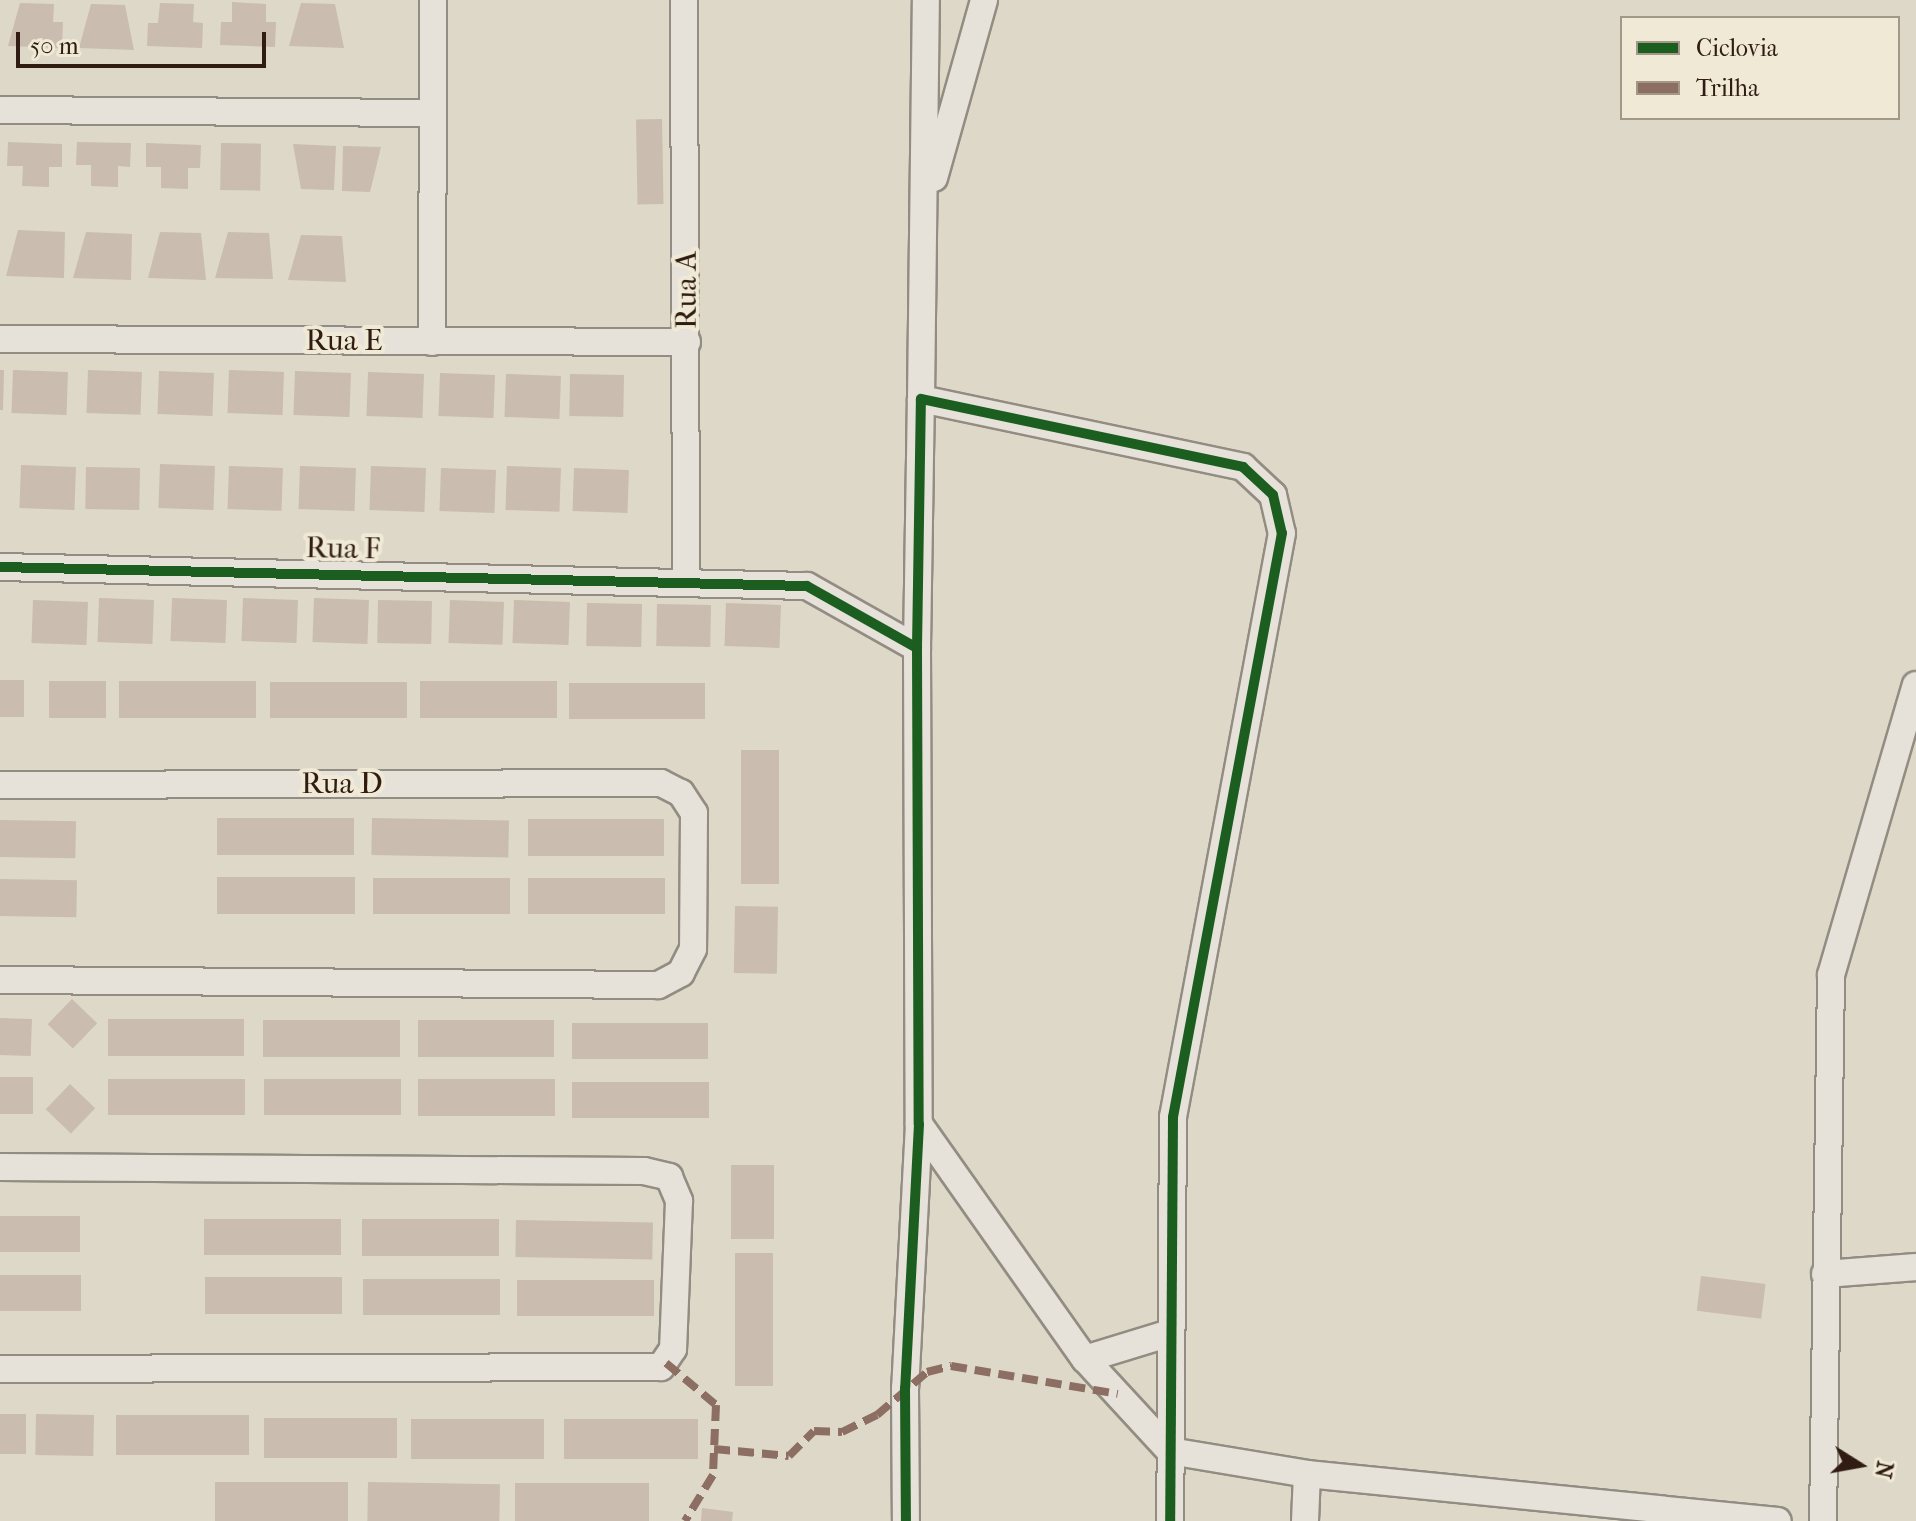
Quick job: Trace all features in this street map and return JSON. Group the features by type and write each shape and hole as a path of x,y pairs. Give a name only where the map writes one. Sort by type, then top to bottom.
{"street":[{"path":"432,342 433,0"},
{"name":"Rua A","path":"684,0 686,579"},
{"path":"906,1521 905,1388 919,1124 917,648 926,209 926,0"},
{"path":"926,209 984,0"},
{"path":"0,110 432,113"},
{"name":"Rua E","path":"0,339 687,342"},
{"path":"921,399 1243,467 1273,495 1282,533 1173,1117 1170,1521"},
{"name":"Rua F","path":"0,567 686,579 807,586 917,648"},
{"path":"1823,1521 1831,975 1916,685"},
{"name":"Rua D","path":"0,785 661,783 681,793 694,813 693,949 681,973 658,985 0,980"},
{"path":"919,1124 1085,1359 1170,1451 1307,1474 1778,1521"},
{"path":"0,1167 644,1171 669,1177 679,1201 673,1349 666,1363 652,1369 0,1369"},
{"path":"1825,1274 1916,1267"},
{"path":"1085,1359 1170,1333"},
{"path":"1305,1521 1307,1474"}],"building":[{"path":"232,2 266,4 266,22 276,22 275,47 220,45 221,22 232,22"},
{"path":"20,3 54,4 53,22 63,22 62,48 8,46"},
{"path":"160,3 194,4 193,22 203,23 202,48 147,46 148,23 158,23"},
{"path":"301,3 335,4 344,48 289,46"},
{"path":"91,4 125,5 134,50 79,48"},
{"path":"636,119 662,119 663,204 637,204"},
{"path":"8,142 62,144 62,167 49,167 49,187 22,186 23,166 7,166"},
{"path":"77,142 131,143 130,167 118,166 118,187 91,186 91,165 76,165"},
{"path":"146,143 201,145 200,168 188,168 188,189 161,188 161,167 146,167"},
{"path":"221,143 261,144 260,191 220,190"},
{"path":"293,144 336,146 334,190 301,189"},
{"path":"343,146 381,147 370,192 342,191"},
{"path":"18,230 65,232 64,278 6,276"},
{"path":"86,232 132,234 131,280 73,278"},
{"path":"160,232 201,233 206,280 148,278"},
{"path":"228,232 269,233 273,279 215,278"},
{"path":"301,235 342,236 346,282 288,280"},
{"path":"0,370 4,370 3,410 0,410"},
{"path":"13,370 68,372 66,415 11,413"},
{"path":"88,370 142,372 140,415 86,413"},
{"path":"229,370 284,372 282,415 227,413"},
{"path":"159,371 214,373 212,416 157,414"},
{"path":"295,371 351,373 349,417 293,415"},
{"path":"368,372 424,374 422,418 366,416"},
{"path":"440,373 495,375 493,418 438,416"},
{"path":"506,374 561,376 559,419 504,417"},
{"path":"570,374 624,375 623,417 569,416"},
{"path":"160,464 215,466 213,510 158,508"},
{"path":"21,465 76,467 74,510 19,508"},
{"path":"229,466 283,468 281,511 227,509"},
{"path":"300,466 356,468 354,511 298,509"},
{"path":"371,466 426,468 424,512 369,510"},
{"path":"507,466 561,468 559,512 505,510"},
{"path":"86,467 140,468 139,510 85,509"},
{"path":"441,468 496,470 494,513 439,511"},
{"path":"574,468 629,470 627,513 572,511"},
{"path":"99,598 154,600 152,644 97,642"},
{"path":"172,598 227,600 225,643 170,641"},
{"path":"243,598 298,600 296,643 241,641"},
{"path":"314,598 369,600 367,644 312,642"},
{"path":"33,600 88,602 86,645 31,643"},
{"path":"378,600 432,601 431,644 377,643"},
{"path":"450,600 504,602 502,645 448,643"},
{"path":"514,600 570,602 568,645 512,643"},
{"path":"587,603 642,604 641,647 586,646"},
{"path":"726,603 781,605 779,648 724,646"},
{"path":"657,604 711,605 710,647 656,646"},
{"path":"0,680 24,680 24,717 0,717"},
{"path":"49,681 106,681 106,718 49,718"},
{"path":"119,681 256,681 256,718 119,718"},
{"path":"420,681 557,681 557,718 420,718"},
{"path":"270,682 407,682 407,718 270,718"},
{"path":"569,683 705,683 705,719 569,719"},
{"path":"741,750 779,750 779,884 741,884"},
{"path":"217,818 354,818 354,855 217,855"},
{"path":"372,818 509,820 508,857 371,855"},
{"path":"528,819 664,819 664,856 528,856"},
{"path":"0,820 76,821 75,858 0,857"},
{"path":"217,877 355,877 355,914 217,914"},
{"path":"373,878 510,878 510,914 373,914"},
{"path":"528,878 665,878 665,914 528,914"},
{"path":"0,879 77,880 76,917 0,916"},
{"path":"735,906 778,907 777,974 734,973"},
{"path":"72,999 97,1023 73,1048 48,1024"},
{"path":"0,1018 32,1019 31,1056 0,1055"},
{"path":"108,1019 244,1019 244,1056 108,1056"},
{"path":"263,1020 400,1020 400,1057 263,1057"},
{"path":"418,1020 554,1020 554,1057 418,1057"},
{"path":"572,1023 708,1023 708,1059 572,1059"},
{"path":"0,1077 33,1077 33,1114 0,1114"},
{"path":"108,1079 245,1079 245,1115 108,1115"},
{"path":"264,1079 401,1079 401,1115 264,1115"},
{"path":"418,1079 555,1079 555,1116 418,1116"},
{"path":"572,1082 709,1082 709,1118 572,1118"},
{"path":"70,1084 95,1108 71,1133 46,1109"},
{"path":"731,1165 774,1165 774,1239 731,1239"},
{"path":"0,1216 80,1216 80,1252 0,1252"},
{"path":"204,1219 341,1219 341,1255 204,1255"},
{"path":"362,1219 499,1219 499,1256 362,1256"},
{"path":"516,1220 653,1222 652,1259 515,1257"},
{"path":"735,1253 773,1253 773,1386 735,1386"},
{"path":"0,1275 81,1275 81,1311 0,1311"},
{"path":"1701,1276 1766,1284 1761,1319 1697,1311"},
{"path":"205,1277 342,1277 342,1314 205,1314"},
{"path":"363,1279 500,1279 500,1315 363,1315"},
{"path":"517,1280 654,1280 654,1316 517,1316"},
{"path":"0,1414 26,1414 26,1454 0,1454"},
{"path":"36,1414 94,1415 93,1456 35,1455"},
{"path":"116,1415 249,1415 249,1455 116,1455"},
{"path":"264,1418 397,1418 397,1458 264,1458"},
{"path":"411,1419 544,1419 544,1459 411,1459"},
{"path":"564,1419 698,1419 698,1459 564,1459"},
{"path":"215,1482 348,1482 348,1521 215,1521"},
{"path":"368,1482 500,1484 499,1521 367,1521"},
{"path":"515,1483 649,1483 649,1521 515,1521"},
{"path":"702,1508 733,1512 732,1521 701,1521"}],"marked path":[{"path":"666,1363 716,1405 713,1475 685,1521"},
{"path":"714,1449 789,1456 814,1431 842,1432 877,1415 927,1372 951,1366 1118,1394"}],"cycle path":[{"path":"917,648 921,399 1243,467 1273,495 1282,533 1173,1117 1170,1521"},
{"path":"0,567 807,586 917,648 919,1124 905,1388 906,1521"}]}
